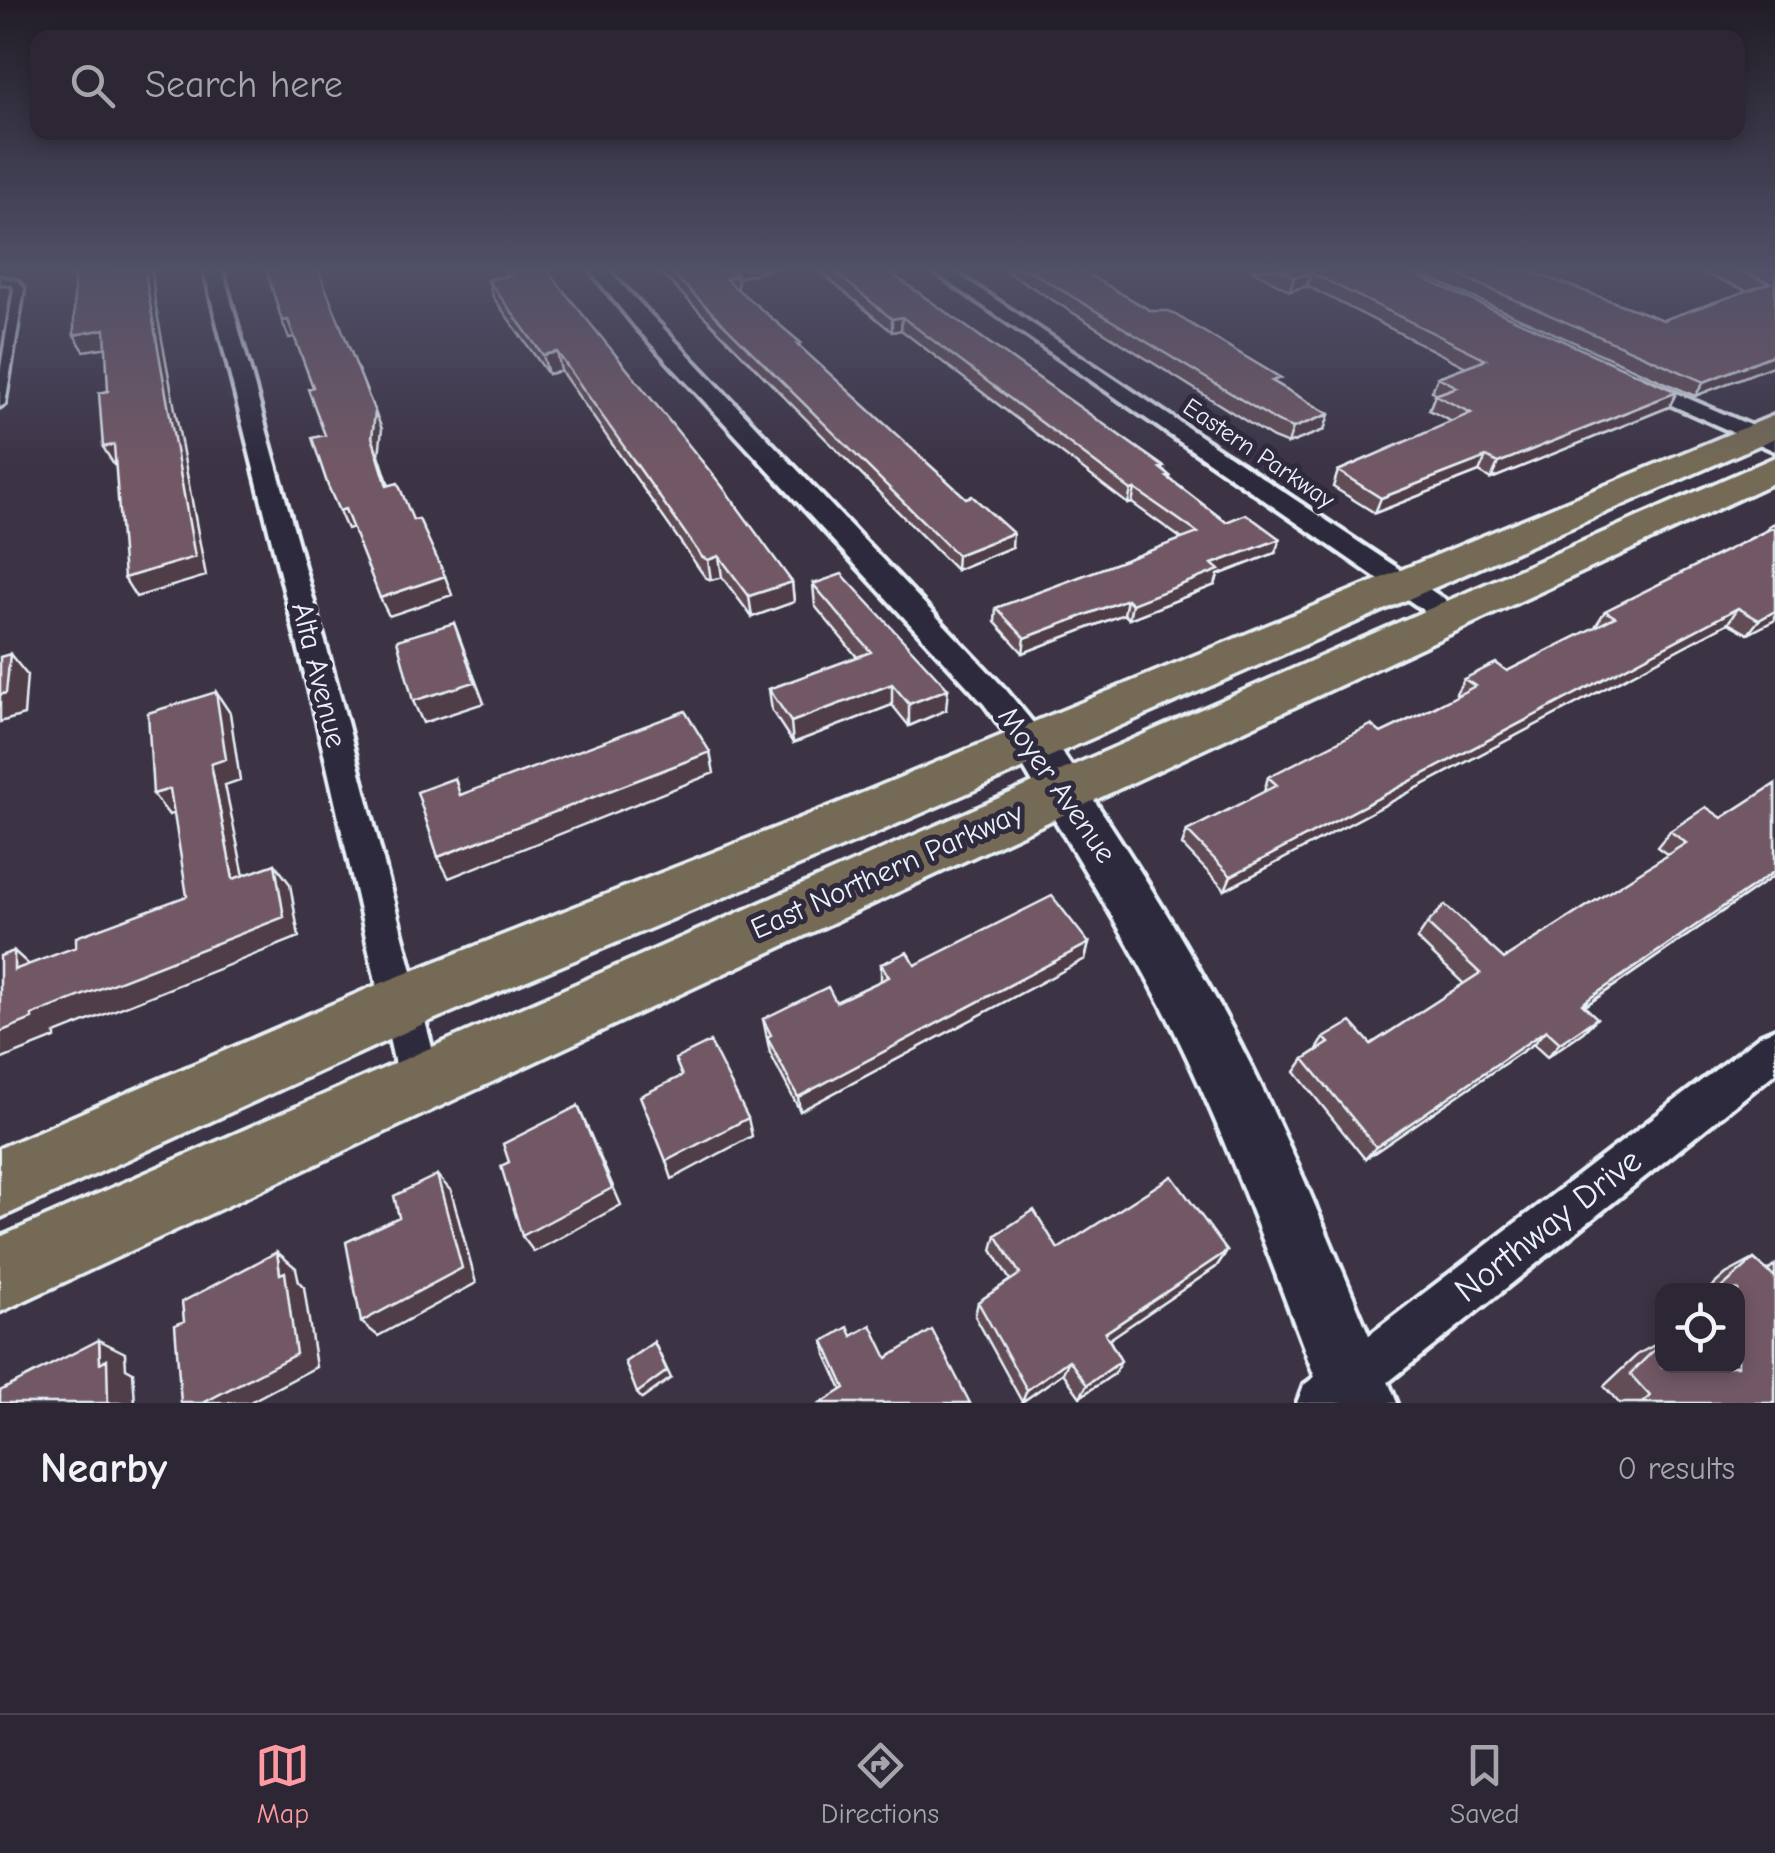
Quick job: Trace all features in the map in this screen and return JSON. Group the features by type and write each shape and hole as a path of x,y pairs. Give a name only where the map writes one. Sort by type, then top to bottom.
{"main road":[{"name":"East Northern Parkway","path":"0,1182 400,1004 1032,743 1403,584 1770,443"},
{"name":"East Northern Parkway","path":"0,1274 1449,616 1770,443"}],"street":[{"name":"Alta Avenue","path":"230,334 332,722 420,1082"},
{"name":"Moyer Avenue","path":"654,334 995,697 1064,790 1122,879 1237,1099 1303,1251 1345,1395"},
{"name":"Eastern Parkway","path":"1033,334 1449,616"},
{"path":"1612,372 1770,443"},
{"name":"Northway Drive","path":"1345,1395 1775,1048"}],"lane":[{"path":"0,404 11,334"}],"building":[{"path":"105,334 156,334 195,557 124,578 114,445 103,447 99,393 108,391"},
{"path":"293,334 344,334 375,412 372,437 387,486 398,483 413,520 419,519 445,576 380,598 345,509 339,511 328,486 312,438 325,435 308,389 313,387"},
{"path":"528,334 599,334 722,486 792,582 749,596 719,556 708,560 702,557 557,352 543,355"},
{"path":"734,334 791,334 966,498 972,496 1013,533 957,555"},
{"path":"925,334 977,334 1164,467 1160,468 1170,476 1167,477 1226,522 1246,514 1280,539 1212,564 1219,570 1132,604 1127,599 1025,638 996,608 1198,533 1135,489 1131,490"},
{"path":"1134,334 1208,334 1281,378 1272,381 1329,414 1293,428"},
{"path":"1436,334 1548,334 1677,392 1498,463 1486,457 1381,498 1338,471 1471,413 1435,395 1457,387 1438,377 1486,359"},
{"path":"1595,334 1775,334 1775,354 1704,382"},
{"path":"1775,523 1775,611 1759,620 1738,608 1231,876 1187,831 1277,785 1268,777 1371,725 1381,733 1430,710 1475,686 1464,679 1496,663 1507,671 1615,617 1605,611 1772,528 1769,526"},
{"path":"842,574 948,689 909,704 892,684 791,722 769,689 871,652 813,584"},
{"path":"454,623 475,682 413,701 397,640"},
{"path":"10,654 6,693 0,695 0,657"},
{"path":"216,692 226,759 211,764 233,879 275,864 284,917 32,1015 32,1019 0,1032 0,956 14,951 14,970 76,947 76,937 187,896 170,789 153,794 148,713"},
{"path":"685,711 710,752 438,857 417,792 455,778 460,795"},
{"path":"1775,784 1775,871 1582,1004 1597,1018 1560,1043 1546,1030 1376,1147 1304,1059 1329,1043 1324,1038 1351,1022 1371,1044 1480,973 1427,924 1445,905 1504,959 1686,843 1670,831 1706,807 1722,818"},
{"path":"1052,896 1089,943 798,1097 767,1037 771,1035 763,1019 828,987 836,1002 889,977 881,964 907,952 915,965"},
{"path":"710,1042 748,1118 666,1161 640,1096 682,1076 675,1059"},
{"path":"578,1106 612,1188 522,1236 501,1166 509,1162 503,1144"},
{"path":"437,1175 462,1268 361,1322 346,1242 399,1217 394,1196"},
{"path":"1172,1176 1227,1251 1105,1333 1121,1361 1087,1385 1069,1360 1027,1390 978,1302 1020,1274 996,1235 1034,1210 1058,1249"},
{"path":"277,1252 280,1274 285,1272 296,1354 203,1403 181,1403 175,1325 184,1321 182,1302"},
{"path":"1754,1259 1775,1275 1775,1403 1642,1403 1650,1396 1630,1374 1655,1349 1655,1373 1745,1373 1745,1283 1727,1283"},
{"path":"871,1325 887,1358 932,1330 970,1403 821,1403 845,1388 824,1341 848,1327 852,1336"},
{"path":"99,1340 100,1363 107,1359 108,1403 0,1403 0,1391"},
{"path":"654,1342 667,1371 637,1393 625,1362"}]}
